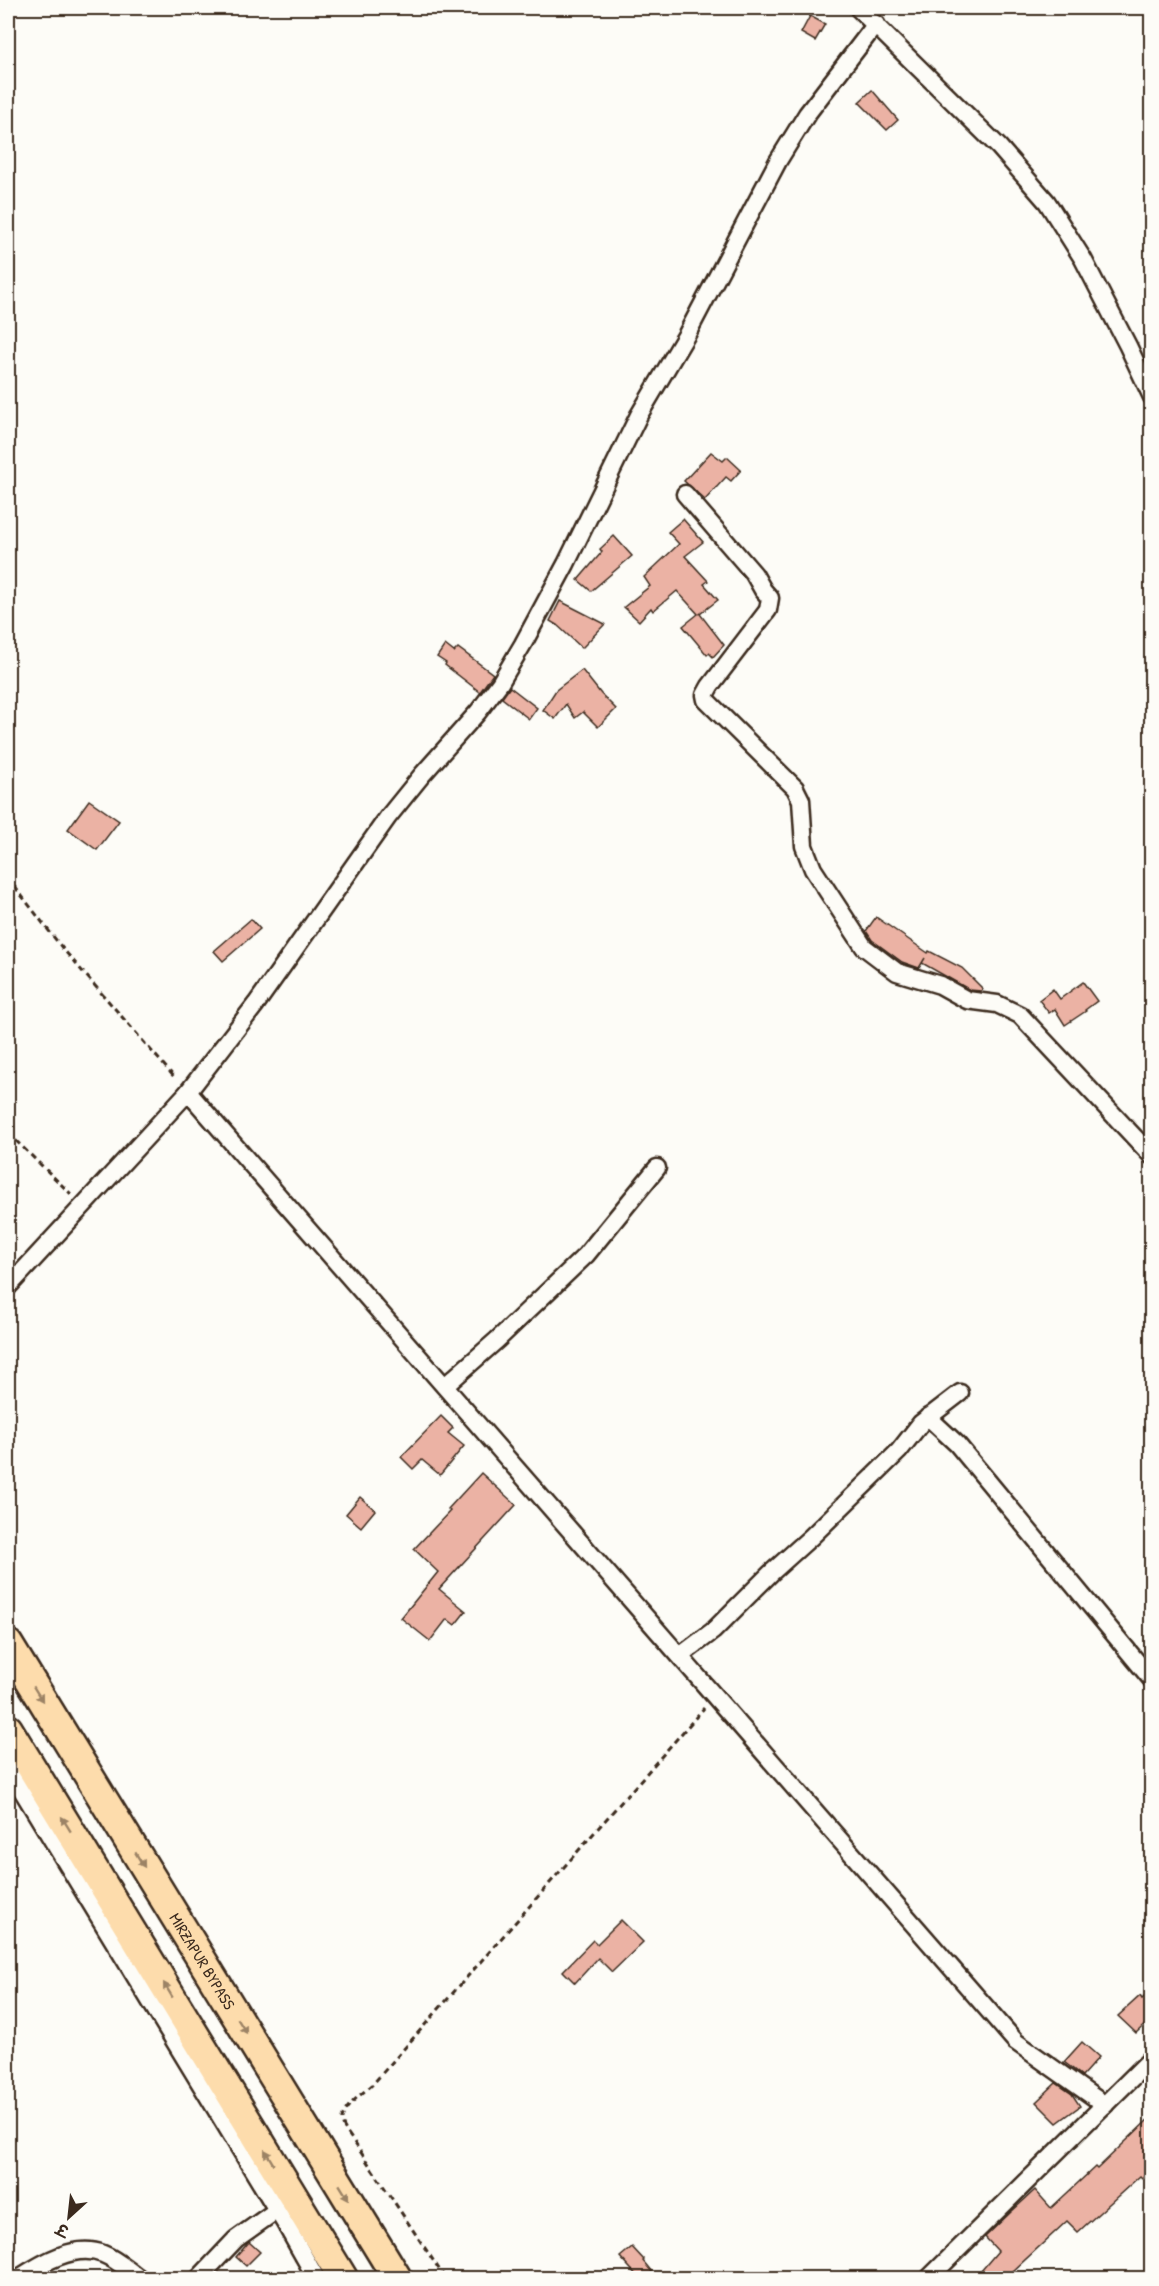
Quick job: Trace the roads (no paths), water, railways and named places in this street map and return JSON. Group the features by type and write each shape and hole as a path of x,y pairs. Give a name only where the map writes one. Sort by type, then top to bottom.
{"highway":[{"name":"MIRZAPUR BYPASS","path":"8,1644 398,2278"},
{"path":"8,1729 343,2278"}],"street":[{"path":"858,8 999,147 1047,202 1083,259 1152,397"},
{"path":"8,1287 188,1092 256,1004 388,817 500,683 566,564 639,415 687,334 778,161 807,114 876,24"},
{"path":"685,494 754,574 770,598 768,610 710,686 705,695 706,700 795,788 801,800 804,846 813,869 864,947 897,972 940,985 967,1000 997,1004 1020,1015 1152,1156"},
{"path":"188,1092 1016,2042 1105,2105"},
{"path":"445,1386 586,1255 657,1168"},
{"path":"680,1656 713,1631 810,1538 899,1451 921,1423 960,1393"},
{"path":"928,1417 957,1444 1152,1680"},
{"path":"8,1767 316,2278"},
{"path":"929,2278 1152,2058"},
{"path":"200,2278 236,2239 277,2211"},
{"path":"19,2278 36,2267 73,2252 86,2250 103,2254 139,2278"}]}
